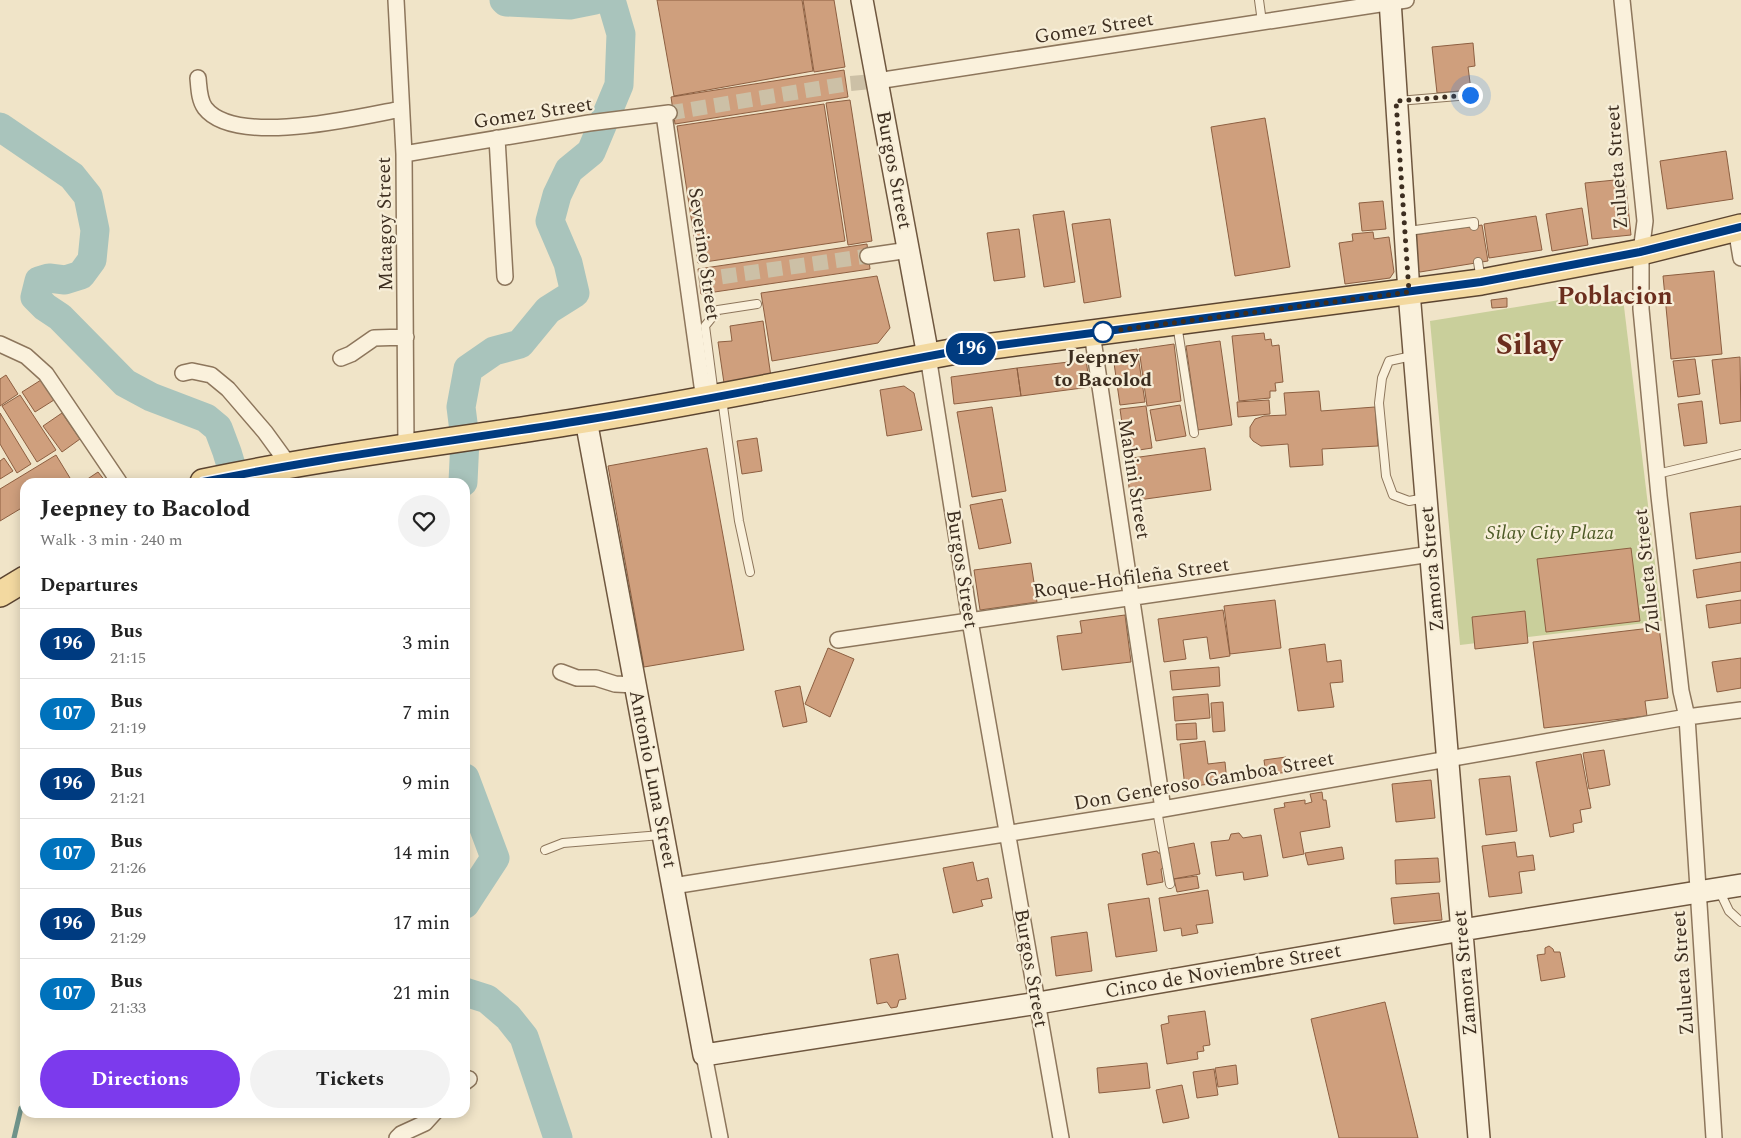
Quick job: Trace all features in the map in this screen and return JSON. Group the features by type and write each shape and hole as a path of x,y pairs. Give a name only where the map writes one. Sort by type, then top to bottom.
{"main road":[{"path":"222,478 289,465 586,420 713,398 962,350 1409,292 1480,272 1640,252 1739,227"}],"street":[{"name":"Matagoy Street","path":"396,0 404,154 406,447"},
{"name":"Burgos Street","path":"862,0 928,356 970,622 1062,1138"},
{"name":"Zulueta Street","path":"1622,0 1645,221 1640,252 1641,308 1657,474 1681,691 1687,717 1708,890 1714,1138"},
{"name":"Gomez Street","path":"877,81 1395,1"},
{"name":"Zamora Street","path":"1395,1 1396,101 1409,292 1479,1138"},
{"path":"198,78 201,100 205,108 214,116 230,122 256,127 272,129 299,127 401,109"},
{"name":"Gomez Street","path":"404,154 589,123 666,114"},
{"name":"Severino Street","path":"666,114 713,398"},
{"path":"497,138 505,277"},
{"path":"1739,227 1741,258"},
{"path":"868,256 909,250"},
{"name":"Mabini Street","path":"1092,333 1160,809"},
{"path":"341,358 351,354 374,338 406,337"},
{"path":"0,344 26,356 46,374 116,478"},
{"path":"183,373 192,371 211,375 228,389 265,432 289,465"},
{"name":"Antonio Luna Street","path":"586,420 720,1138"},
{"name":"Roque-Hofileña Street","path":"838,640 1431,554"},
{"path":"561,672 577,678 596,678 615,684 635,685"},
{"name":"Don Generoso Gamboa Street","path":"673,886 1160,809 1687,717 1741,710"},
{"name":"Cinco de Noviembre Street","path":"704,1054 1038,1003 1462,930 1741,885"},
{"path":"397,1138 401,1134 425,1123 430,1118"}],"lane":[{"path":"1259,0 1262,22"},
{"path":"1396,101 1470,95"},
{"path":"1405,231 1474,222 1474,226"},
{"path":"750,572 713,398 705,326 718,310 757,304"},
{"path":"1176,322 1194,432"},
{"path":"1414,355 1390,361 1382,378 1380,412 1386,476 1393,495 1409,501 1427,498"},
{"path":"1657,474 1741,454"},
{"path":"1160,809 1170,884"},
{"path":"545,850 563,843 663,835"},
{"path":"1708,890 1741,922"}],"green space":[{"name":"Silay City Plaza","path":"1622,290 1662,621 1460,645 1430,321"}],"building":[{"path":"657,0 802,0 813,71 674,96"},
{"path":"803,0 834,0 845,67 814,72"},
{"path":"1473,43 1475,66 1468,67 1471,90 1437,93 1432,47"},
{"path":"844,70 848,97 675,124 671,97"},
{"path":"850,100 872,241 848,245 826,103"},
{"path":"824,104 845,241 698,263 677,126"},
{"path":"1265,118 1290,267 1235,276 1211,127"},
{"path":"1726,151 1733,199 1667,209 1660,161"},
{"path":"1625,179 1631,235 1592,239 1585,183"},
{"path":"1383,201 1386,229 1362,231 1359,203"},
{"path":"1582,208 1588,245 1552,251 1546,214"},
{"path":"1064,211 1075,282 1044,287 1033,215"},
{"path":"1536,216 1542,250 1489,258 1484,224"},
{"path":"1110,219 1121,297 1084,303 1072,224"},
{"path":"1482,225 1488,261 1420,272 1409,262 1407,236"},
{"path":"1019,229 1025,277 994,281 987,233"},
{"path":"1373,232 1374,239 1389,237 1394,272 1390,278 1345,284 1339,243 1353,241 1352,234"},
{"path":"867,244 870,269 701,294 698,269"},
{"path":"1714,271 1722,354 1671,359 1663,276"},
{"path":"877,276 890,328 878,343 772,361 761,293"},
{"path":"1507,298 1507,307 1492,308 1491,300"},
{"path":"763,321 771,377 724,383 718,342 732,341 730,326"},
{"path":"1264,333 1265,340 1271,339 1272,346 1279,345 1283,382 1275,383 1276,391 1270,391 1270,398 1239,401 1232,336"},
{"path":"1220,341 1232,425 1198,430 1186,346"},
{"path":"1174,344 1181,401 1147,406 1139,349"},
{"path":"1137,349 1145,402 1120,405 1113,356 1124,351"},
{"path":"1740,357 1741,421 1720,424 1712,360"},
{"path":"1695,359 1700,394 1678,397 1673,361"},
{"path":"1086,360 1090,387 1021,396 1017,368"},
{"path":"1017,368 1021,396 954,404 951,377"},
{"path":"6,375 18,394 0,406 0,379"},
{"path":"41,380 54,400 35,412 22,392"},
{"path":"904,386 914,393 922,430 887,436 880,390"},
{"path":"1319,391 1321,411 1375,407 1378,446 1322,449 1323,465 1290,467 1288,444 1261,446 1250,437 1250,427 1255,419 1264,416 1286,415 1284,393"},
{"path":"20,395 56,450 37,462 2,406"},
{"path":"1269,400 1270,414 1238,417 1237,402"},
{"path":"1702,401 1707,443 1684,446 1678,404"},
{"path":"1180,405 1186,436 1156,441 1150,410"},
{"path":"1146,406 1152,448 1126,452 1120,409"},
{"path":"992,407 1006,491 972,497 957,412"},
{"path":"0,413 31,464 17,473 0,444"},
{"path":"62,413 80,439 62,452 43,426"},
{"path":"757,438 762,471 742,474 737,441"},
{"path":"707,448 744,650 644,667 608,466"},
{"path":"1205,448 1211,490 1131,501 1125,459"},
{"path":"56,455 70,478 20,478 20,509 0,521 0,489"},
{"path":"4,458 13,471 0,479 0,461"},
{"path":"98,472 103,478 89,478"},
{"path":"1002,499 1011,543 979,549 970,505"},
{"path":"1741,506 1741,552 1696,559 1690,513"},
{"path":"1631,548 1640,621 1546,632 1537,559"},
{"path":"1741,562 1741,591 1697,598 1693,570"},
{"path":"1031,563 1037,602 980,610 974,570"},
{"path":"1275,600 1281,648 1230,654 1224,606"},
{"path":"1741,600 1741,623 1709,628 1706,605"},
{"path":"1223,610 1230,656 1210,659 1207,637 1183,640 1186,659 1164,662 1158,619"},
{"path":"1525,611 1528,643 1475,649 1472,617"},
{"path":"1125,615 1131,662 1062,670 1057,636 1082,633 1080,621"},
{"path":"1659,627 1668,698 1645,701 1647,716 1544,728 1533,642"},
{"path":"1325,644 1327,662 1341,660 1343,682 1330,683 1334,707 1298,711 1289,649"},
{"path":"828,648 854,659 830,717 805,704"},
{"path":"1741,658 1741,688 1717,692 1712,662"},
{"path":"1219,667 1220,686 1172,690 1170,671"},
{"path":"800,686 807,722 783,727 775,691"},
{"path":"1208,694 1210,718 1175,721 1173,697"},
{"path":"1223,702 1225,731 1213,732 1211,703"},
{"path":"1196,723 1197,739 1177,740 1176,724"},
{"path":"1205,741 1208,764 1225,762 1227,782 1185,787 1180,744"},
{"path":"1604,750 1610,785 1589,789 1583,753"},
{"path":"1581,754 1591,808 1580,810 1582,822 1573,824 1574,832 1550,837 1536,762"},
{"path":"1286,757 1288,772 1266,775 1264,760"},
{"path":"1510,776 1517,831 1486,835 1479,779"},
{"path":"1431,780 1435,818 1396,822 1392,784"},
{"path":"1322,792 1323,800 1326,800 1330,827 1300,832 1304,854 1283,858 1274,809 1285,807 1284,803 1305,800 1305,804 1312,802 1310,794"},
{"path":"1239,833 1243,838 1261,835 1268,876 1244,880 1243,872 1216,876 1211,842 1229,840 1231,834"},
{"path":"1515,842 1517,857 1533,855 1535,870 1519,872 1522,893 1489,897 1482,846"},
{"path":"1194,843 1200,874 1173,879 1168,848"},
{"path":"1342,847 1344,859 1308,865 1305,853"},
{"path":"1157,851 1158,853 1163,853 1165,868 1161,869 1163,882 1147,885 1142,854"},
{"path":"1438,858 1440,882 1396,884 1395,860"},
{"path":"973,862 977,881 988,878 992,898 981,900 983,906 953,913 943,868"},
{"path":"1197,876 1199,888 1177,892 1174,879"},
{"path":"1208,890 1213,923 1196,925 1198,933 1182,936 1181,928 1164,931 1159,898"},
{"path":"1439,893 1442,920 1394,924 1391,898"},
{"path":"1149,898 1157,951 1116,957 1108,904"},
{"path":"1087,932 1092,971 1056,976 1051,937"},
{"path":"1549,946 1554,952 1560,952 1565,977 1541,981 1537,955 1545,954 1545,948"},
{"path":"898,954 906,999 899,1000 897,1007 891,1008 887,1002 877,1004 870,959"},
{"path":"1385,1002 1418,1138 1339,1138 1311,1019"},
{"path":"1205,1011 1210,1045 1203,1046 1204,1051 1197,1052 1198,1059 1167,1064 1161,1025 1169,1023 1168,1016"},
{"path":"1147,1063 1150,1088 1099,1093 1097,1068"},
{"path":"1236,1065 1238,1084 1218,1087 1215,1068"},
{"path":"1214,1069 1218,1095 1197,1098 1193,1072"},
{"path":"1182,1085 1189,1118 1163,1123 1156,1090"}],"waterway":[{"path":"504,0 506,2 570,5 595,0"},
{"path":"463,478 465,439 461,407 468,369 494,351 520,344 548,310 575,293 568,263 550,221 557,195 569,170 591,152 619,85 621,34 611,0"},
{"path":"0,127 72,176 88,196 95,230 92,260 81,275 65,280 49,278 39,281 35,297 45,307 60,317 125,383 151,397 206,418 218,428 235,478"},
{"path":"470,791 495,858 470,896"},
{"path":"470,994 487,999 508,1017 524,1037 558,1138"},
{"path":"14,1138 20,1112"}],"tunnel":[{"path":"669,113 846,84 877,81"},
{"path":"699,280 868,256"}],"bus line":[{"name":"196","path":"222,478 289,465 704,400 962,350 1481,282 1640,252 1690,238 1741,227"}],"place":[{"name":"Jeepney to Bacolod","path":"1103,332"}],"district":[{"name":"Poblacion","path":"1615,297"},
{"name":"Silay","path":"1529,345"}],"route":[{"path":"1103,332 1409,292 1396,101 1470,95"}]}
